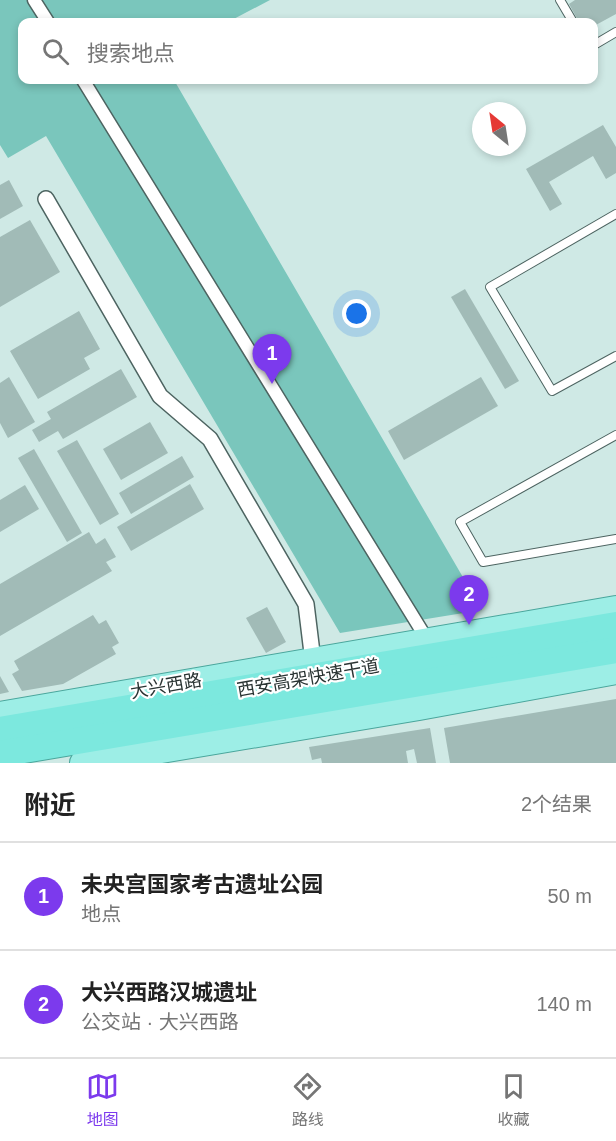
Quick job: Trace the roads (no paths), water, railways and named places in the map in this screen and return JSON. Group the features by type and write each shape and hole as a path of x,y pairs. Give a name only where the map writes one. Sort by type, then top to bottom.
{"highway":[{"name":"西安高架快速干道","path":"0,730 616,625"},
{"name":"西安高架快速干道","path":"0,753 616,650"}],"main road":[{"name":"大兴西路","path":"0,715 616,609"},
{"path":"83,763 616,671"}],"street":[{"path":"34,0 45,18"},
{"path":"85,84 428,641"},
{"path":"46,199 160,396 210,439 306,604 313,661"}],"lane":[{"path":"560,0 571,18"},
{"path":"598,43 616,32"},
{"path":"616,214 490,287 552,392 616,356"},
{"path":"616,435 460,522 483,562 616,539"}],"place":[{"name":"未央宫国家考古遗址公园","path":"272,384"},
{"name":"大兴西路汉城遗址","path":"469,625"}]}
